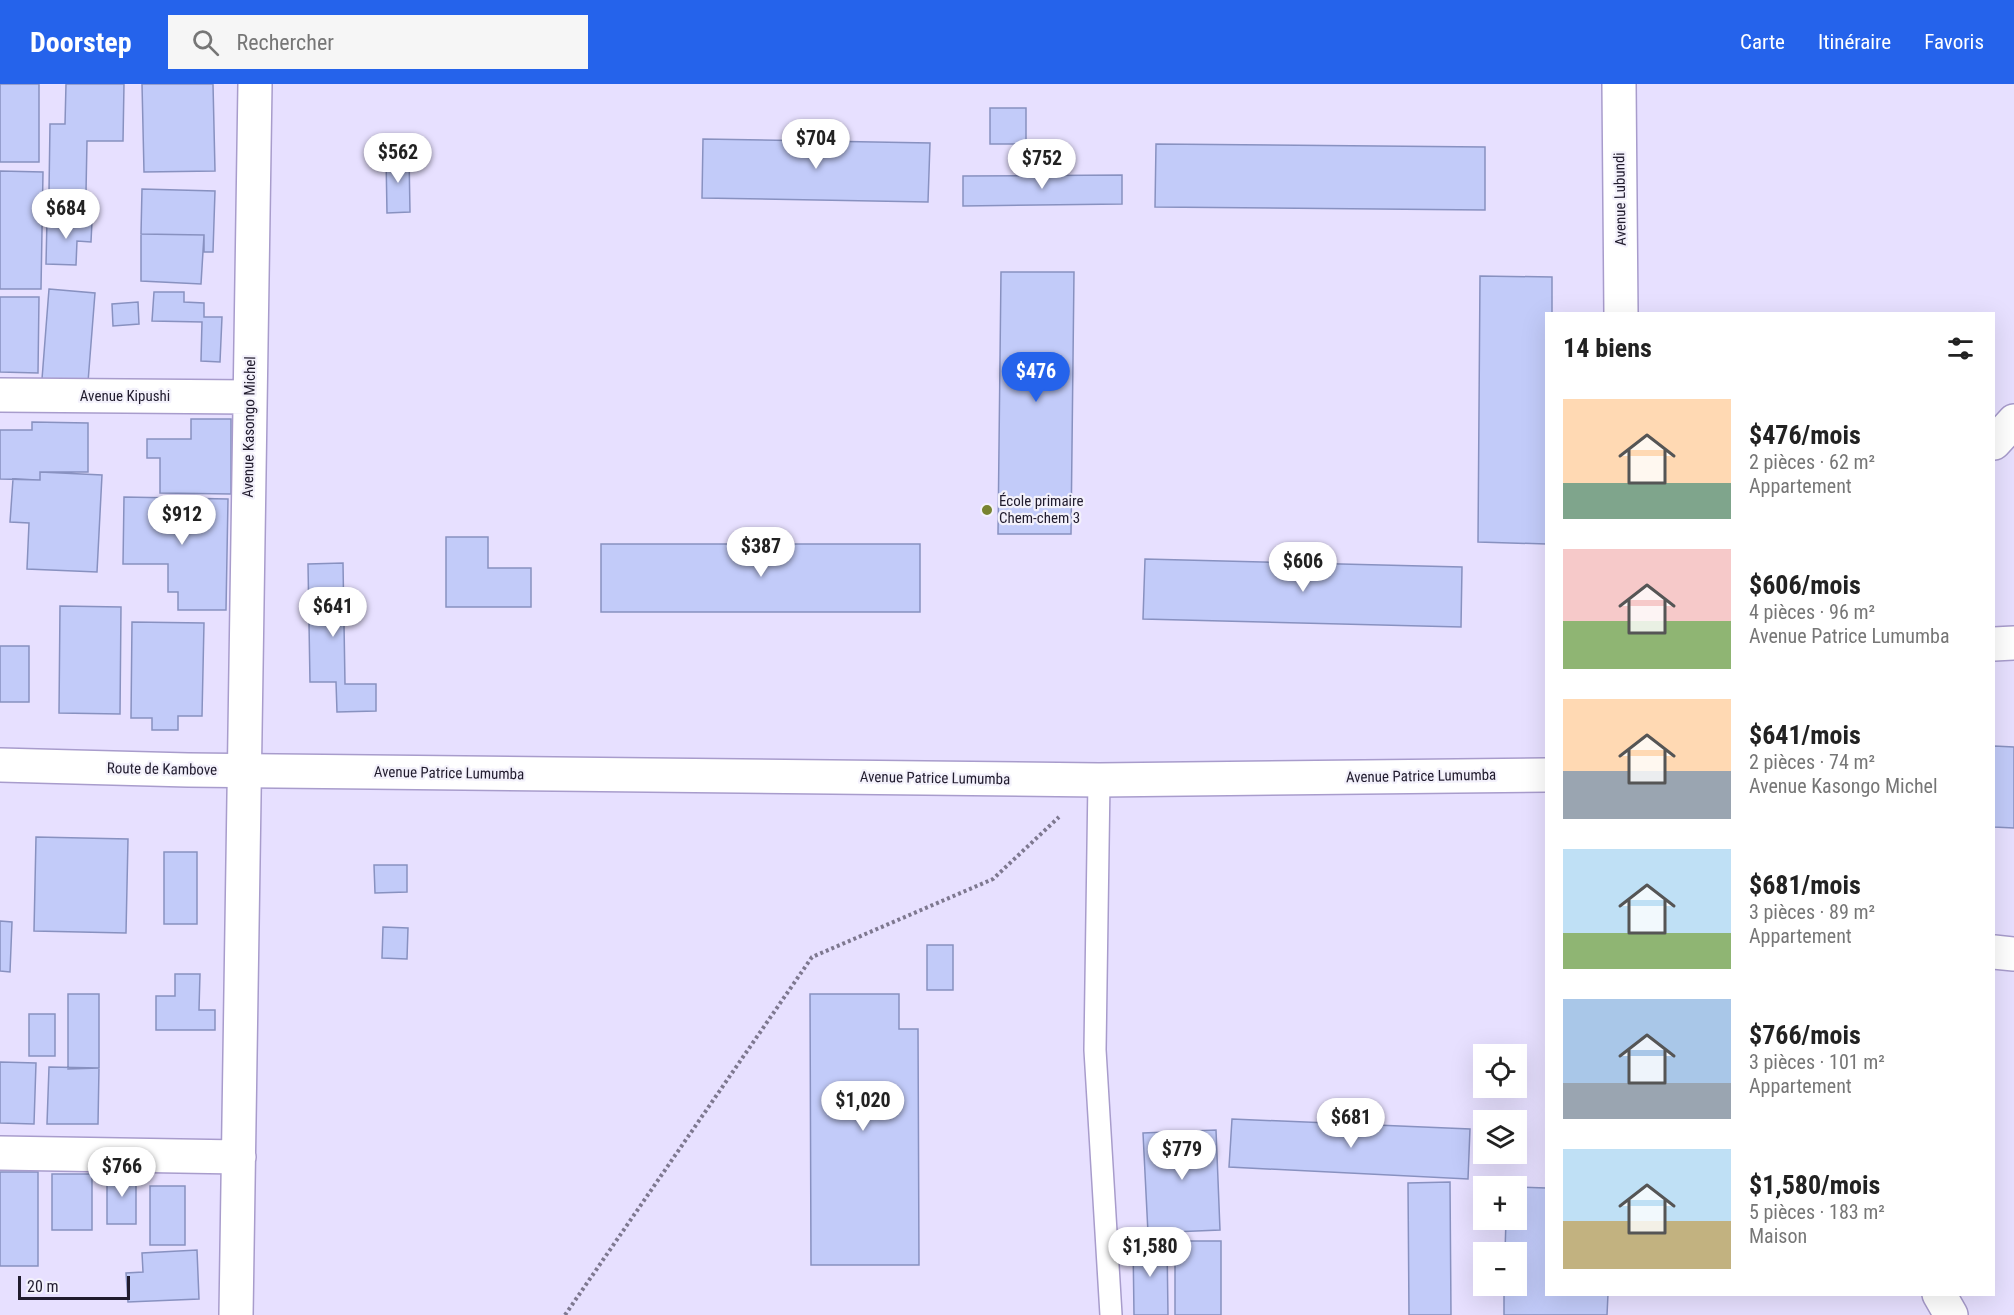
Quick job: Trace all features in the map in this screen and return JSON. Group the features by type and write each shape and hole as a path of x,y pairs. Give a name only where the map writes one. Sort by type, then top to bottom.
{"street":[{"name":"Avenue Kasongo Michel","path":"236,1315 255,84"},
{"name":"Avenue Lubundi","path":"1619,84 1621,312"},
{"name":"Avenue Kipushi","path":"0,395 250,397"},
{"path":"1995,442 2014,421"},
{"path":"1995,644 2014,644"},
{"name":"Route de Kambove","path":"0,765 324,771"},
{"name":"Avenue Patrice Lumumba","path":"324,771 1099,780 1545,775"},
{"path":"1995,952 2014,954"},
{"path":"0,1153 239,1157"},
{"path":"1940,1296 1951,1315"}],"lane":[{"path":"1099,780 1095,1050 1112,1315"}],"path":[{"path":"565,1315 812,957 993,879 1099,780"}],"building":[{"path":"0,84 39,84 39,162 0,162"},
{"path":"66,84 124,84 123,141 87,141 86,192 49,192 50,124 65,124"},
{"path":"142,84 213,84 215,171 144,172"},
{"path":"990,108 1026,108 1026,144 990,144"},
{"path":"703,139 930,143 928,202 702,198"},
{"path":"1156,144 1485,147 1485,210 1155,207"},
{"path":"409,155 410,212 387,213 386,156"},
{"path":"0,171 43,172 41,289 0,289"},
{"path":"1122,175 1122,204 963,206 963,176"},
{"path":"142,189 215,191 213,252 204,252 204,235 141,234"},
{"path":"47,219 92,221 91,242 77,241 76,265 46,264"},
{"path":"141,234 204,235 201,284 141,281"},
{"path":"1001,272 1074,272 1071,534 998,534"},
{"path":"1480,276 1552,277 1552,312 1545,312 1545,544 1478,542"},
{"path":"49,289 95,293 88,382 42,379"},
{"path":"154,292 184,292 184,302 204,303 204,317 222,317 220,362 201,361 202,322 152,321"},
{"path":"0,297 39,297 38,373 0,372"},
{"path":"138,302 139,324 113,326 112,304"},
{"path":"191,419 231,419 231,494 160,493 160,458 147,458 147,439 191,439"},
{"path":"32,422 88,423 88,472 40,472 40,480 0,479 0,430 32,430"},
{"path":"40,472 102,475 97,572 27,569 29,523 10,522 13,479 40,480"},
{"path":"124,497 228,499 226,610 178,610 178,592 168,592 168,564 123,564"},
{"path":"446,537 488,537 488,568 531,568 531,607 446,607"},
{"path":"601,544 920,544 920,612 601,612"},
{"path":"1145,559 1462,567 1461,627 1143,619"},
{"path":"343,563 345,684 376,684 376,711 337,712 336,682 310,682 308,564"},
{"path":"60,606 121,607 120,714 59,713"},
{"path":"132,622 204,623 202,716 178,716 178,730 152,730 152,718 131,718"},
{"path":"0,646 29,646 29,702 0,702"},
{"path":"1995,746 2014,747 2014,828 1995,827"},
{"path":"36,837 128,839 126,933 34,931"},
{"path":"164,852 197,852 197,924 164,924"},
{"path":"374,865 407,865 407,892 375,893"},
{"path":"0,921 12,922 10,972 0,971"},
{"path":"383,927 408,928 407,959 382,958"},
{"path":"927,945 953,945 953,990 927,990"},
{"path":"175,974 200,974 199,1010 215,1010 215,1030 156,1030 156,996 175,996"},
{"path":"68,994 99,994 99,1068 68,1069"},
{"path":"810,994 899,994 899,1029 918,1029 919,1265 811,1265"},
{"path":"29,1014 55,1014 55,1056 29,1056"},
{"path":"0,1062 36,1063 34,1124 0,1123"},
{"path":"49,1067 99,1068 98,1124 47,1124"},
{"path":"1232,1119 1470,1129 1468,1179 1229,1167"},
{"path":"1216,1130 1220,1230 1148,1233 1143,1133"},
{"path":"0,1172 38,1172 38,1266 0,1266"},
{"path":"107,1173 136,1173 136,1224 107,1224"},
{"path":"52,1174 92,1174 92,1230 52,1230"},
{"path":"1450,1182 1451,1315 1409,1315 1408,1183"},
{"path":"150,1186 185,1186 185,1245 150,1245"},
{"path":"1527,1187 1545,1188 1545,1296 1608,1296 1607,1315 1504,1315 1504,1296 1527,1296 1527,1242 1505,1242 1506,1230 1527,1230"},
{"path":"1175,1241 1221,1241 1221,1315 1175,1315"},
{"path":"1133,1242 1167,1242 1168,1315 1134,1315"},
{"path":"197,1250 199,1299 128,1302 126,1273 143,1272 142,1253"}],"place":[{"name":"École primaire Chem-chem 3","path":"987,510"}]}
